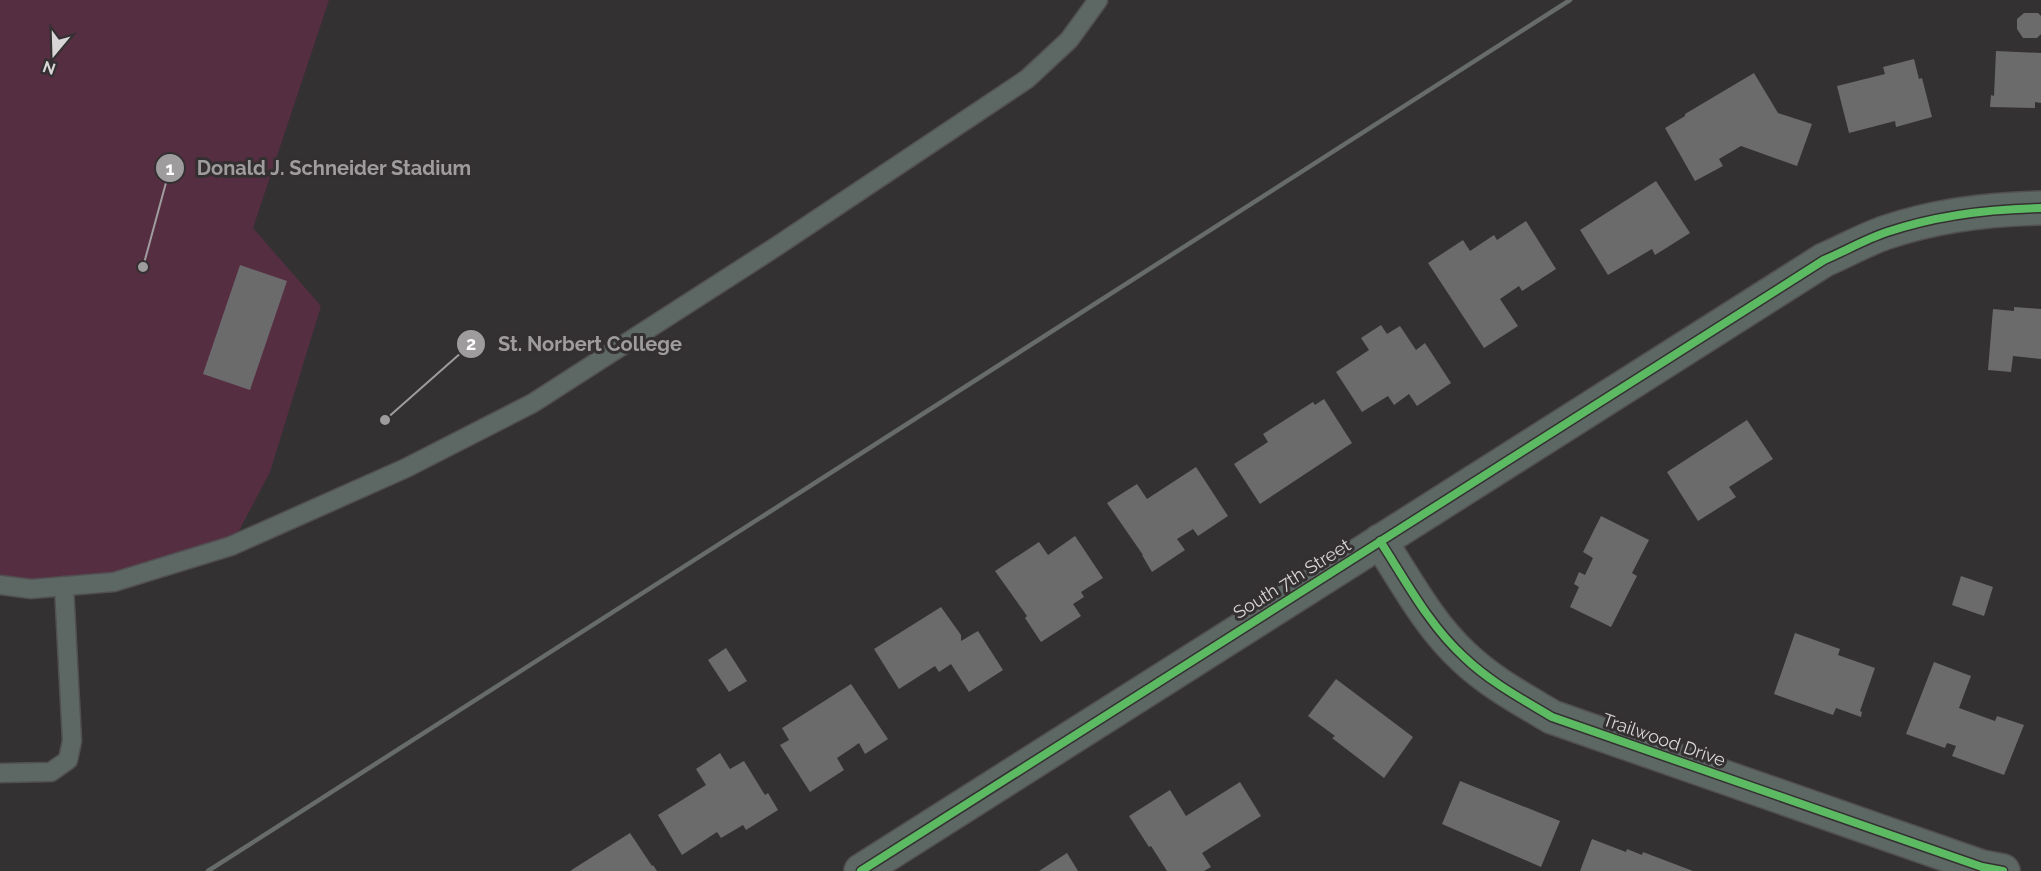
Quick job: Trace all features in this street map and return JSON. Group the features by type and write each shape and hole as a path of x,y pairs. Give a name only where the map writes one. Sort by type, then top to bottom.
{"street":[{"name":"South 7th Street","path":"863,870 1824,260 1886,232 1944,216 2003,209 2041,208"},
{"name":"Trailwood Drive","path":"1380,541 1435,625 1464,658 1501,687 1552,717 1982,867 2003,871"}],"lane":[{"path":"0,585 31,589 114,582 231,546 405,468 533,403 774,248 1027,79 1069,40 1098,0"},
{"path":"0,773 51,772 68,760 72,741 64,586"}],"shaded area":[{"path":"0,0 329,0 253,228 321,306 270,472 231,546 114,582 0,580"}],"building":[{"path":"2024,13 2038,13 2041,16 2041,34 2037,38 2023,38 2017,29 2017,19"},
{"path":"1996,51 2041,53 2041,103 2035,102 2035,108 1990,107 1991,95 1994,96"},
{"path":"1914,59 1919,79 1922,78 1932,117 1896,127 1895,121 1849,133 1837,86 1885,74 1883,67"},
{"path":"1754,73 1778,113 1812,124 1797,166 1741,146 1719,159 1723,166 1695,181 1665,128"},
{"path":"1656,181 1690,233 1655,255 1652,249 1608,275 1580,230"},
{"path":"1526,221 1556,269 1522,291 1519,286 1500,299 1518,326 1484,348 1428,263 1463,240 1470,251 1494,235 1497,240"},
{"path":"240,265 287,281 250,390 203,374"},
{"path":"2014,307 2041,309 2041,359 2013,356 2011,372 1988,370 1993,309 2014,311"},
{"path":"1381,325 1387,334 1400,326 1416,350 1425,343 1451,383 1417,406 1409,394 1394,405 1388,396 1362,412 1336,372 1369,350 1361,338"},
{"path":"1324,399 1352,443 1260,504 1234,464 1268,442 1263,434 1313,402 1315,405"},
{"path":"1747,420 1773,459 1729,487 1736,497 1698,521 1667,472"},
{"path":"1196,467 1228,516 1198,536 1193,529 1177,539 1185,550 1152,572 1107,503 1137,484 1147,499"},
{"path":"1601,516 1649,540 1632,573 1637,576 1611,627 1570,607 1579,587 1574,584 1579,572 1585,575 1593,558 1583,552"},
{"path":"1075,536 1103,578 1081,592 1084,597 1073,604 1081,616 1041,642 1025,618 1027,616 995,571 1039,542 1048,555"},
{"path":"1961,576 1993,587 1984,616 1952,605"},
{"path":"941,607 961,635 961,641 978,631 1003,670 969,692 951,664 939,672 935,666 899,689 874,649"},
{"path":"1795,633 1840,649 1838,655 1875,668 1860,711 1862,712 1861,717 1836,708 1833,715 1774,694"},
{"path":"726,648 747,681 729,692 708,660"},
{"path":"1934,662 1971,676 1959,708 1995,721 1997,716 2024,725 2004,775 1952,756 1956,746 1947,743 1945,748 1906,734"},
{"path":"1336,679 1413,737 1384,778 1332,738 1335,736 1308,716"},
{"path":"851,684 888,739 865,754 859,743 837,758 844,770 810,792 780,745 789,740 782,728"},
{"path":"720,753 730,769 744,761 765,795 768,793 778,810 746,830 743,825 721,838 717,832 682,855 658,815 706,785 696,769"},
{"path":"1460,781 1560,821 1541,867 1442,824"},
{"path":"1240,782 1261,816 1202,853 1211,867 1204,871 1167,871 1129,816 1170,790 1186,816"},
{"path":"630,833 657,871 570,871"},
{"path":"1592,839 1626,852 1627,849 1642,855 1643,852 1693,871 1580,871"},
{"path":"1067,853 1078,871 1039,871"}],"railway":[{"path":"208,871 1570,0"}],"cycle path":[{"path":"861,871 1824,260 1879,235 1925,221 1982,212 2041,208"},
{"path":"1380,541 1419,602 1451,644 1495,682 1552,717 1982,867 2003,871"}],"place":[{"name":"Donald J. Schneider Stadium","path":"143,267"},
{"name":"St. Norbert College","path":"385,420"}]}
